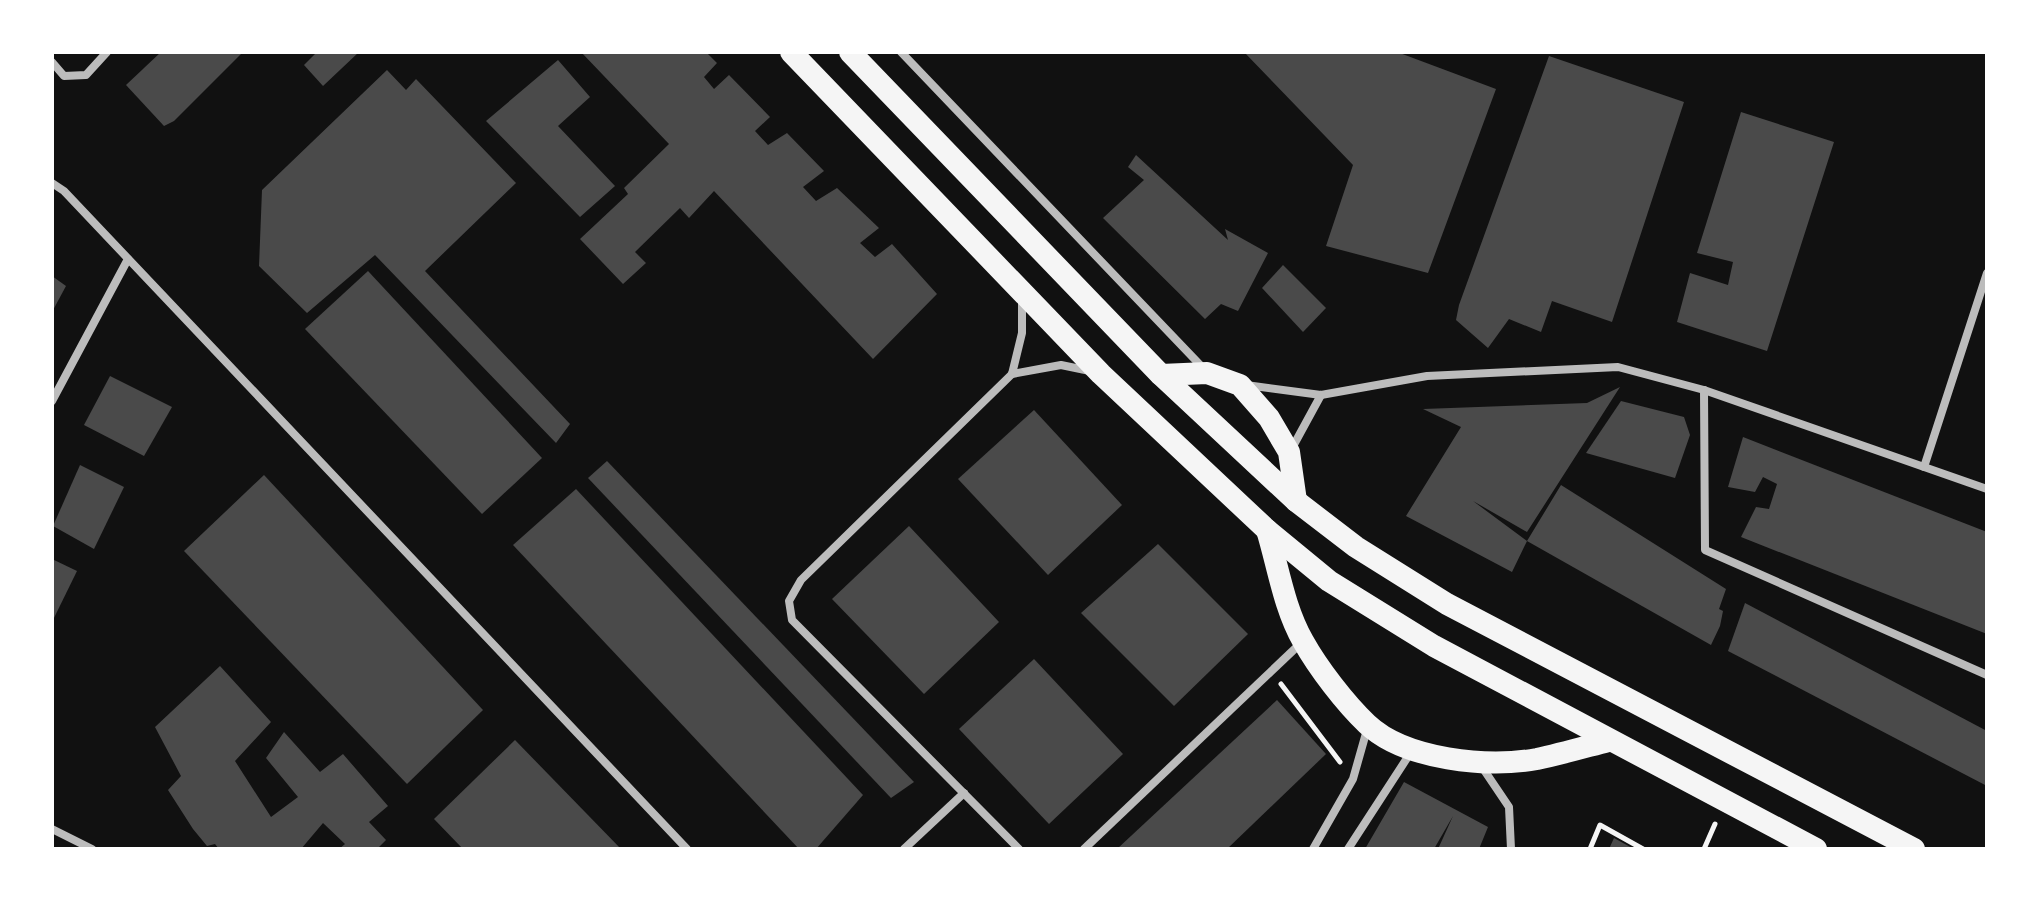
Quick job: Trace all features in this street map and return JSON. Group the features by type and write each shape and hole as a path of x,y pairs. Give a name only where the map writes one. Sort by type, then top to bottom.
{"highway":[{"path":"791,52 1101,374 1267,530 1329,581 1408,630 1608,741 1816,849"},
{"path":"850,52 1161,375 1296,501 1356,547 1447,604 1914,849"},
{"path":"1161,375 1207,373 1240,385 1269,418 1289,452 1296,501"},
{"path":"1267,530 1290,611 1303,641 1368,725 1412,750 1480,763 1535,759 1608,741"}],"street":[{"path":"52,62 64,76 86,75 107,52"},
{"path":"901,52 1207,373"},
{"path":"52,183 64,191 687,849"},
{"path":"52,401 128,259"},
{"path":"1924,467 1987,273"},
{"path":"1019,849 792,620 789,601 801,580 1012,374 1022,333 1022,294"},
{"path":"1012,374 1061,365 1101,374"},
{"path":"1240,385 1321,395 1427,376 1618,367 1704,390 1987,489"},
{"path":"1704,390 1705,550 1987,675"},
{"path":"1289,452 1321,395"},
{"path":"1084,849 1303,641"},
{"path":"1313,849 1353,779 1368,725"},
{"path":"1348,849 1412,750"},
{"path":"1480,763 1509,807 1511,849"},
{"path":"904,849 964,793"},
{"path":"52,829 92,849"}],"path":[{"path":"1271,671 1353,779"},
{"path":"1590,849 1600,825 1643,849"}],"building":[{"path":"161,52 243,52 174,121 164,126 126,85"},
{"path":"317,52 359,52 323,86 304,65"},
{"path":"581,52 706,52 717,63 704,77 714,89 729,75 770,117 755,131 768,145 787,133 824,171 803,187 816,201 837,188 879,228 860,243 875,257 892,244 937,294 873,359 714,191 689,218 680,208 635,252 646,263 623,284 580,239 628,194 624,188 669,144"},
{"path":"1244,52 1397,52 1496,89 1428,273 1326,246 1353,165"},
{"path":"1549,56 1684,102 1612,322 1552,301 1541,332 1509,319 1488,348 1456,320 1459,305"},
{"path":"558,60 590,97 558,126 615,186 580,217 486,121"},
{"path":"387,70 406,90 416,79 516,183 425,271 570,424 556,443 375,255 307,313 259,266 262,190"},
{"path":"1741,112 1834,142 1767,351 1677,322 1690,273 1728,285 1733,262 1697,253"},
{"path":"1136,155 1228,240 1225,229 1268,253 1238,311 1221,304 1205,319 1103,218 1144,180 1128,167"},
{"path":"1283,265 1326,308 1303,332 1262,288"},
{"path":"368,271 542,458 482,514 305,329"},
{"path":"52,276 66,286 52,312"},
{"path":"110,376 172,407 144,456 84,425"},
{"path":"1620,387 1527,532 1473,501 1527,541 1512,572 1406,516 1461,427 1423,409 1587,403"},
{"path":"1621,401 1684,417 1690,435 1675,478 1586,453"},
{"path":"1034,410 1122,505 1048,575 958,479"},
{"path":"1743,437 1987,532 1987,634 1741,537 1756,507 1769,509 1777,484 1763,477 1755,492 1728,487"},
{"path":"607,461 914,782 891,798 588,478"},
{"path":"80,465 124,487 94,549 53,526"},
{"path":"264,475 483,710 407,784 184,551"},
{"path":"1561,485 1726,589 1719,609 1723,611 1720,626 1711,645 1527,541"},
{"path":"576,489 863,795 816,849 799,849 513,545"},
{"path":"909,526 999,622 924,694 832,599"},
{"path":"1158,544 1248,634 1174,706 1081,613"},
{"path":"52,559 77,571 52,622"},
{"path":"1745,603 1987,731 1987,786 1728,651"},
{"path":"1034,659 1123,754 1049,824 959,729"},
{"path":"220,666 271,722 235,761 271,817 298,797 266,758 284,732 320,772 343,754 388,806 369,822 386,840 377,849 339,849 345,844 323,823 301,849 219,849 215,844 207,846 168,790 181,776 155,727"},
{"path":"1277,700 1326,754 1227,849 1117,849"},
{"path":"515,740 621,849 463,849 434,819"},
{"path":"1404,782 1488,827 1479,849 1438,849 1453,816 1434,849 1365,849"},
{"path":"1614,838 1634,849 1609,849"}]}
